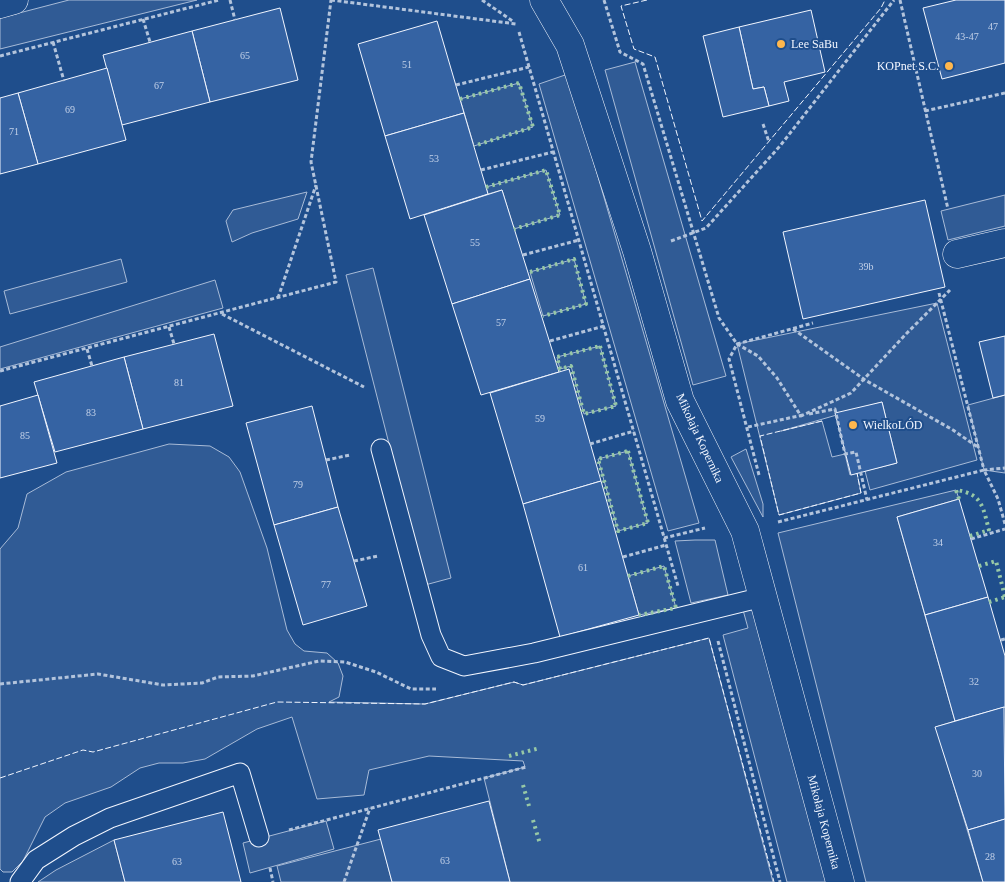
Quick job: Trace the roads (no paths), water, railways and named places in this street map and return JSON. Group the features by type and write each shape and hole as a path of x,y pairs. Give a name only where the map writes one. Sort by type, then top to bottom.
{"street":[{"path":"0,4 14,0"},
{"name":"Mikołaja Kopernika","path":"547,6 570,45 637,250 680,401 745,532 840,882"},
{"path":"957,254 1005,243"}],"lane":[{"path":"381,448 431,635 441,657 464,666 534,653 763,598"},
{"path":"20,882 36,860 74,836 110,818 240,773 259,837"}],"place":[{"name":"Lee SaBu","path":"781,44"},
{"name":"KOPnet S.C.","path":"949,66"},
{"name":"WielkoLÓD","path":"853,425"}]}
